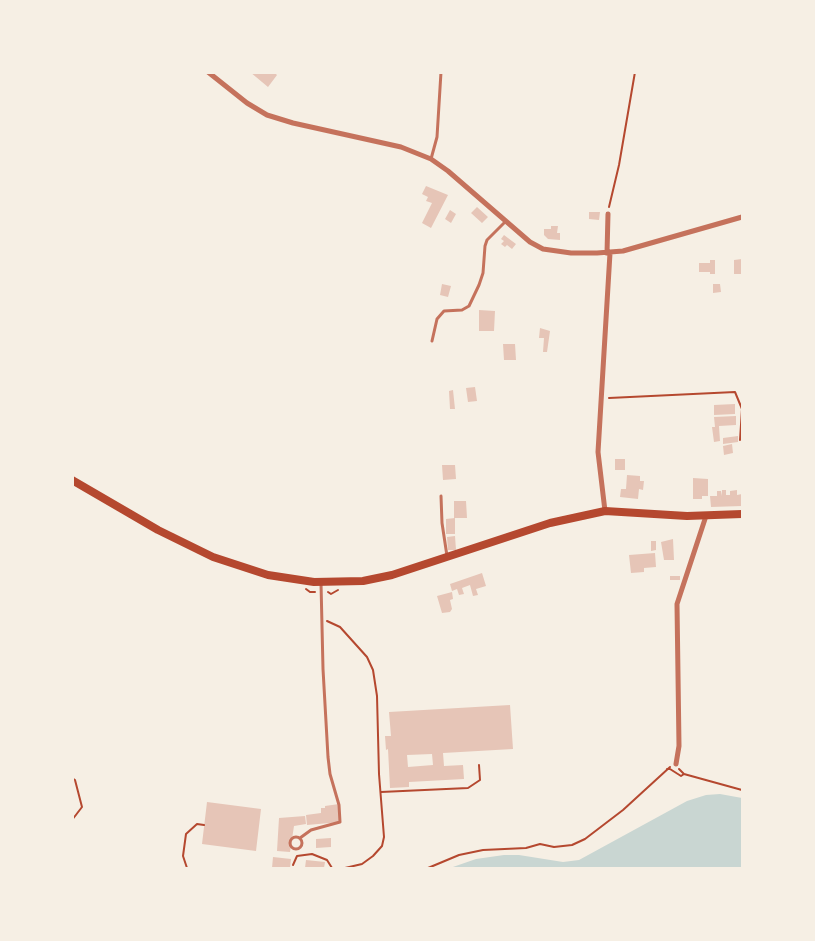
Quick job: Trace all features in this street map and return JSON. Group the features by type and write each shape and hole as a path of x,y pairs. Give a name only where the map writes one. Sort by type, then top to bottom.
{"main road":[{"path":"72,480 165,534 213,557 268,575 321,582 378,578 550,523 605,511 706,516 742,514"}],"street":[{"path":"208,72 247,103 267,115 293,123 402,147 431,159 448,171 530,242 543,249 571,253 608,253 642,246 742,218"},
{"path":"605,511 598,452 602,398 608,214"},
{"path":"676,764 679,748 676,604 706,516"}],"lane":[{"path":"431,159 437,137 441,72"},
{"path":"432,341 437,319 444,311 462,310 469,306 483,273 487,240 506,221"},
{"path":"442,496 442,522 447,557"},
{"path":"300,838 311,830 340,822 339,805 330,770 324,677 321,582"}],"path":[{"path":"608,214 619,165 635,72"},
{"path":"602,398 734,392 742,409 740,440"},
{"path":"304,588 310,592 329,592 331,594 342,590"},
{"path":"322,620 340,628 365,655 373,668 377,696 380,792 385,833 383,844 365,862 345,868"},
{"path":"428,868 459,855 483,850 526,848 540,844 554,847 572,845 585,839 624,810 666,769 676,764"},
{"path":"380,792 468,788 480,780 478,765"},
{"path":"666,769 670,769 681,776 684,774 689,777 742,790"},
{"path":"72,778 75,780 82,807 72,820"},
{"path":"187,868 183,856 186,834 197,824 204,825"},
{"path":"293,865 297,856 312,854 327,860 332,868"}],"shaded area":[{"path":"720,794 742,798 742,868 450,868 476,859 504,855 519,855 563,862 579,860 687,801 706,795"}],"building":[{"path":"250,72 274,72 277,75 268,87"},
{"path":"426,186 448,195 431,228 422,223 432,203 426,201 428,197 422,194"},
{"path":"477,207 488,217 482,223 471,213"},
{"path":"450,210 456,214 451,223 445,219"},
{"path":"589,212 600,212 599,220 589,219"},
{"path":"551,226 558,226 557,233 560,233 560,240 548,239 544,235 544,229 551,229"},
{"path":"504,235 516,244 512,249 507,245 505,247 501,244 504,241 501,239"},
{"path":"742,259 742,274 734,274 734,260"},
{"path":"710,260 715,260 715,274 699,272 699,263 710,263"},
{"path":"442,284 451,286 448,297 440,295"},
{"path":"713,284 720,284 721,292 713,293"},
{"path":"479,310 495,311 494,331 479,331"},
{"path":"540,328 550,331 547,352 543,352 544,338 539,338"},
{"path":"503,344 515,344 516,360 504,360"},
{"path":"475,387 477,401 468,402 466,388"},
{"path":"453,390 455,409 450,409 449,391"},
{"path":"735,404 735,414 714,415 714,405"},
{"path":"736,416 736,425 719,426 720,441 714,442 712,427 715,427 714,417"},
{"path":"738,436 738,442 723,444 723,438"},
{"path":"732,444 733,453 724,455 723,446"},
{"path":"615,459 625,459 625,470 615,470"},
{"path":"442,465 455,465 456,479 443,480"},
{"path":"627,475 640,476 640,481 644,481 643,490 639,489 638,499 620,497 621,489 626,489"},
{"path":"693,478 708,479 708,496 702,496 702,499 693,499"},
{"path":"722,490 726,490 726,495 730,495 730,491 737,490 737,495 742,494 742,506 711,507 710,496 717,496 717,491 721,491 722,496"},
{"path":"454,501 466,501 467,518 454,518"},
{"path":"455,518 455,534 446,534 446,519"},
{"path":"455,536 456,550 448,550 447,537"},
{"path":"673,539 674,560 664,560 661,542"},
{"path":"651,541 656,541 656,550 651,551"},
{"path":"655,553 656,567 644,568 644,572 631,573 629,555"},
{"path":"482,573 486,586 476,589 478,595 473,596 470,585 462,588 464,594 459,595 457,589 452,591 450,584"},
{"path":"670,576 680,576 680,580 670,580"},
{"path":"452,592 453,599 450,600 452,609 450,612 442,613 437,596"},
{"path":"510,705 513,749 443,753 444,766 463,765 464,779 409,782 409,787 390,788 388,749 386,750 385,736 391,736 389,712","holes":["432,754 433,765 408,767 407,755"]},
{"path":"207,802 261,809 256,851 202,844"},
{"path":"339,804 341,822 307,825 306,815 321,813 321,808 325,808 325,806"},
{"path":"305,816 306,824 294,826 290,852 277,851 279,818"},
{"path":"331,838 331,847 316,848 316,839"},
{"path":"273,857 291,859 290,868 272,868"},
{"path":"306,860 325,862 324,868 305,868"}]}
